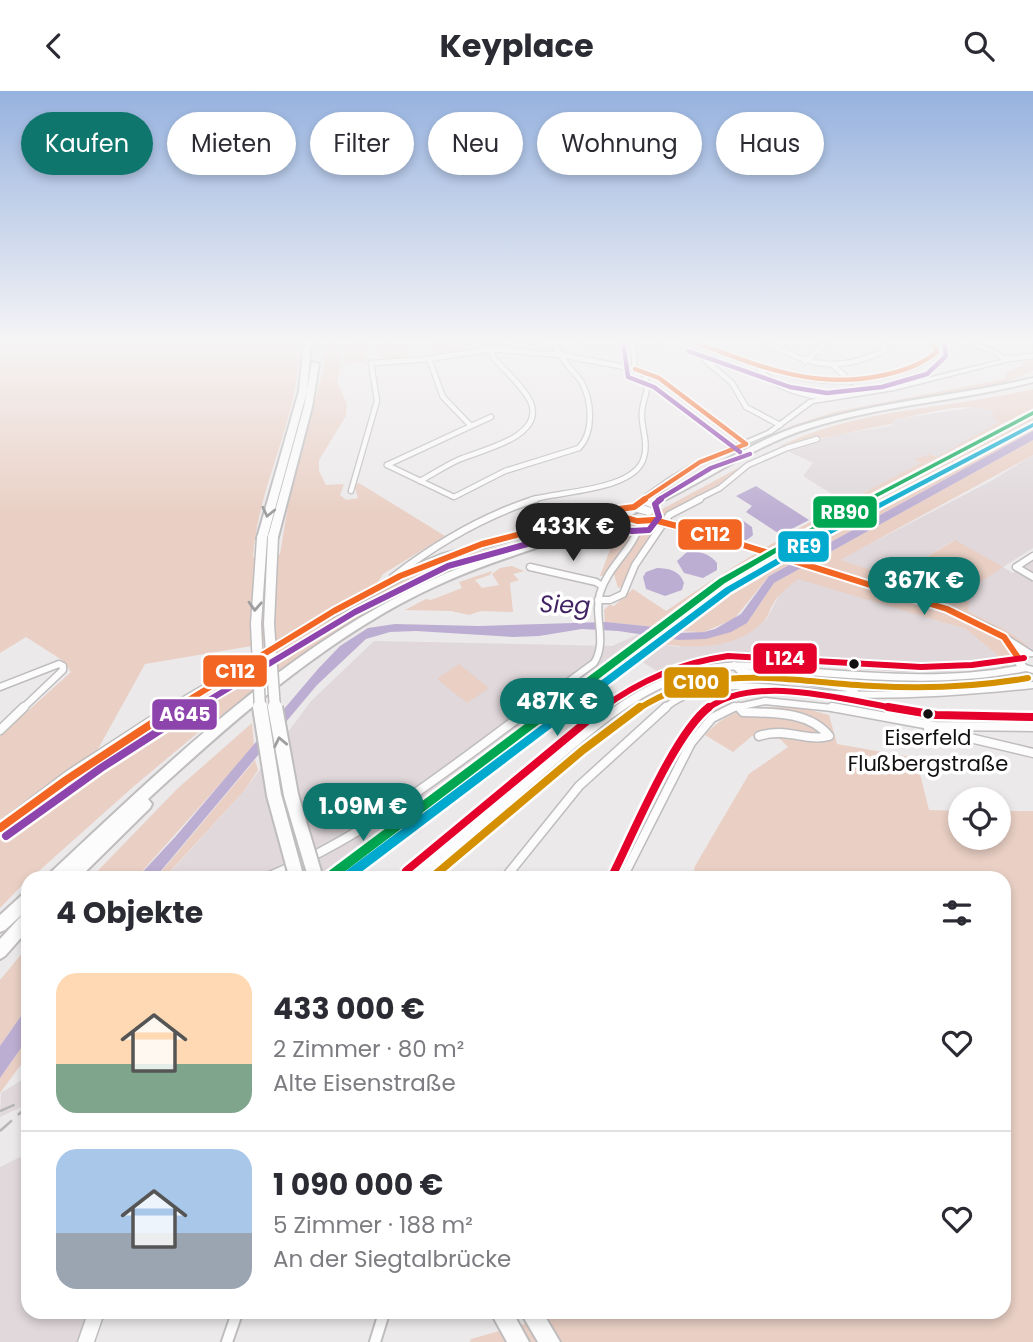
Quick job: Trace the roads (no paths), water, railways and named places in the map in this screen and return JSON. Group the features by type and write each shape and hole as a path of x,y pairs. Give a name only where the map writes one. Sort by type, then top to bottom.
{"highway":[{"path":"295,871 274,794 262,730 254,624 272,494 300,399"},
{"path":"309,399 268,537 267,621 277,726 289,788 314,871"},
{"path":"63,871 158,782 275,690 400,604 488,559 652,502 757,447 797,430 867,412 941,399"},
{"path":"400,604 492,564 657,506 762,450 802,433 851,419 969,399"},
{"path":"76,871 174,778 275,690"},
{"path":"0,925 21,906"},
{"path":"0,939 21,915"},
{"path":"0,951 21,927"},
{"path":"505,1319 519,1342"},
{"path":"535,1319 550,1342"}],"street":[{"path":"351,491 377,399"},
{"path":"444,399 471,426"},
{"path":"420,481 458,460 510,440 527,428 533,413 529,399"},
{"path":"491,417 387,465 454,497 501,472 565,456 585,442 589,428 586,399"},
{"path":"394,580 393,577 409,564 439,544 496,515 555,493 618,481 633,472 643,463 645,454 642,406 644,399"},
{"path":"688,399 747,444"},
{"path":"742,399 746,407 780,425"},
{"path":"0,828 71,774 156,718 313,624 394,580 444,557 587,517 641,512 700,462 747,444 780,425 805,399"},
{"path":"598,600 610,600 623,594 635,565 669,515 720,488 748,465 786,448 817,439"},
{"path":"282,871 300,864 396,807 594,663 599,657 598,600 602,586 636,534 641,512"},
{"path":"422,871 603,719 626,703 676,678 698,671 734,666 922,677 1010,672 1024,664 1032,655 989,628 947,609 641,512 586,514 547,529"},
{"path":"1033,556 1016,567 1033,576"},
{"path":"530,567 596,582 602,586"},
{"path":"1004,637 1024,664"},
{"path":"0,687 46,667 59,664 63,666 63,670 0,730"},
{"path":"734,666 740,671 847,688 856,693"},
{"path":"510,871 579,786 674,699 693,690 717,687 856,693 965,692 1033,685"},
{"path":"794,691 796,702"},
{"path":"626,871 691,743 705,724 719,713 738,706 796,702 922,724 978,729 1033,727"},
{"path":"738,706 743,712 798,717 816,724 829,736 819,739 790,730 770,731 759,736"},
{"path":"922,724 928,728 1033,753"},
{"path":"86,1342 94,1319"},
{"path":"227,1342 235,1319"},
{"path":"375,1342 382,1319"}],"railway":[{"path":"0,1111 21,1102"},
{"path":"0,1131 21,1112"}],"place":[{"name":"Eiserfeld Flußbergstraße","path":"928,714"}],"water label":[{"name":"Sieg","path":"565,605"}]}
